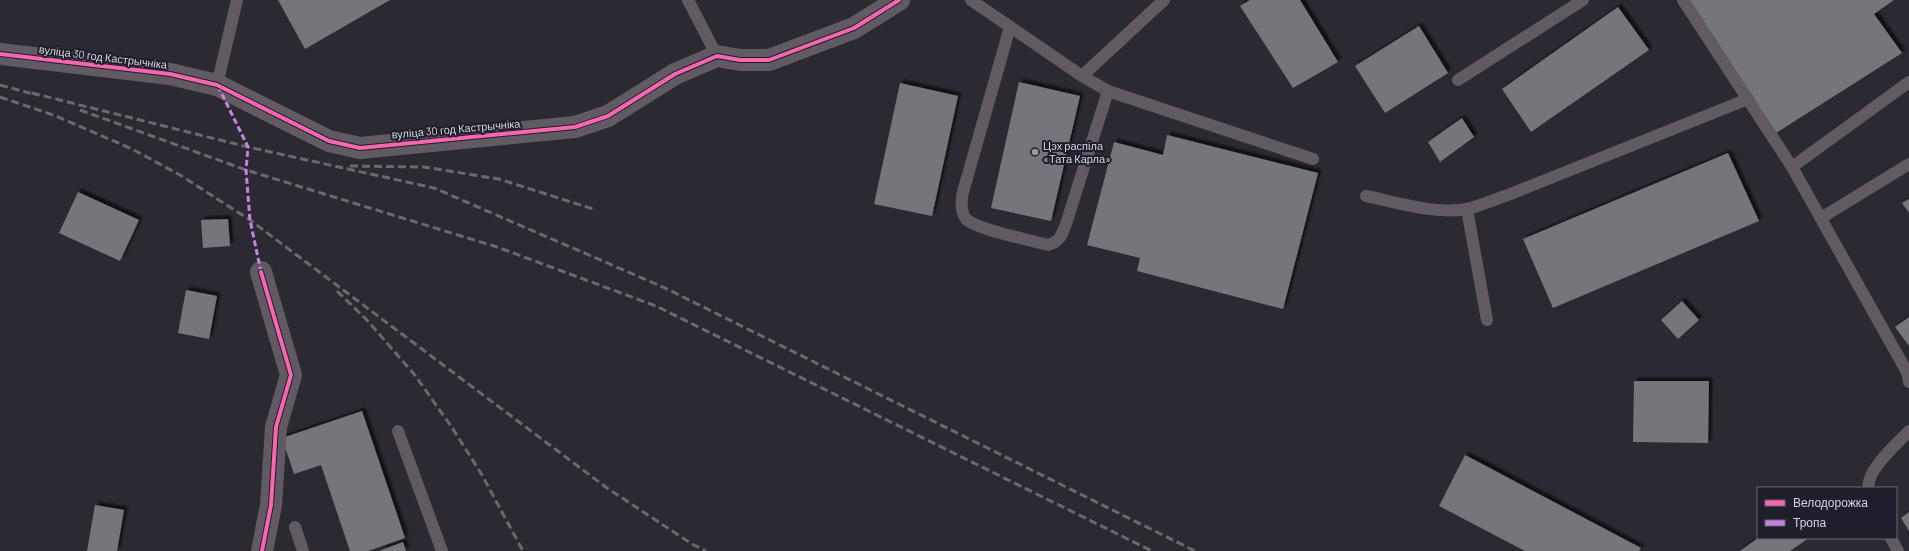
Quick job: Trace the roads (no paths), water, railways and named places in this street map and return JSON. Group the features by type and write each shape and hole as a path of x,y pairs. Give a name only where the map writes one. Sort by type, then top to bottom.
{"street":[{"path":"717,56 740,60 770,60 854,28 899,0"},
{"name":"вуліца 30 год Кастрычніка","path":"0,54 170,74 217,85 329,142 360,148 575,127 608,116 675,74 717,56"},
{"path":"261,272 291,375 276,427 271,505 262,551"}],"lane":[{"path":"217,85 237,0"},
{"path":"688,0 717,56"},
{"path":"971,0 1082,76 1108,91 1313,159"},
{"path":"1082,76 1164,0"},
{"path":"1458,80 1583,0"},
{"path":"1683,0 1792,167 1907,372 1909,382"},
{"path":"1010,27 963,192 961,206 966,219 982,228 1048,245 1057,242 1066,224 1108,91"},
{"path":"1792,167 1909,82"},
{"path":"1366,196 1434,209 1467,209 1508,195 1748,99"},
{"path":"1821,218 1909,164"},
{"path":"1467,209 1487,320"},
{"path":"398,431 442,551"},
{"path":"1869,487 1868,484 1877,465 1909,431"},
{"path":"295,528 303,551"},
{"path":"1892,539 1898,551"}],"railway":[{"path":"0,85 37,95"},
{"path":"32,93 248,147 434,188 665,288 1195,551"},
{"path":"0,97 56,116 132,149 180,175 250,220 607,488 692,544 706,551"},
{"path":"80,110 246,170 497,247 656,306 1152,551"},
{"path":"350,166 424,167 499,179 593,209"},
{"path":"337,291 366,319 414,374 451,426 482,475 523,551"}],"place":[{"name":"Цэх распіла «Тата Карла»","path":"1035,152"}]}
